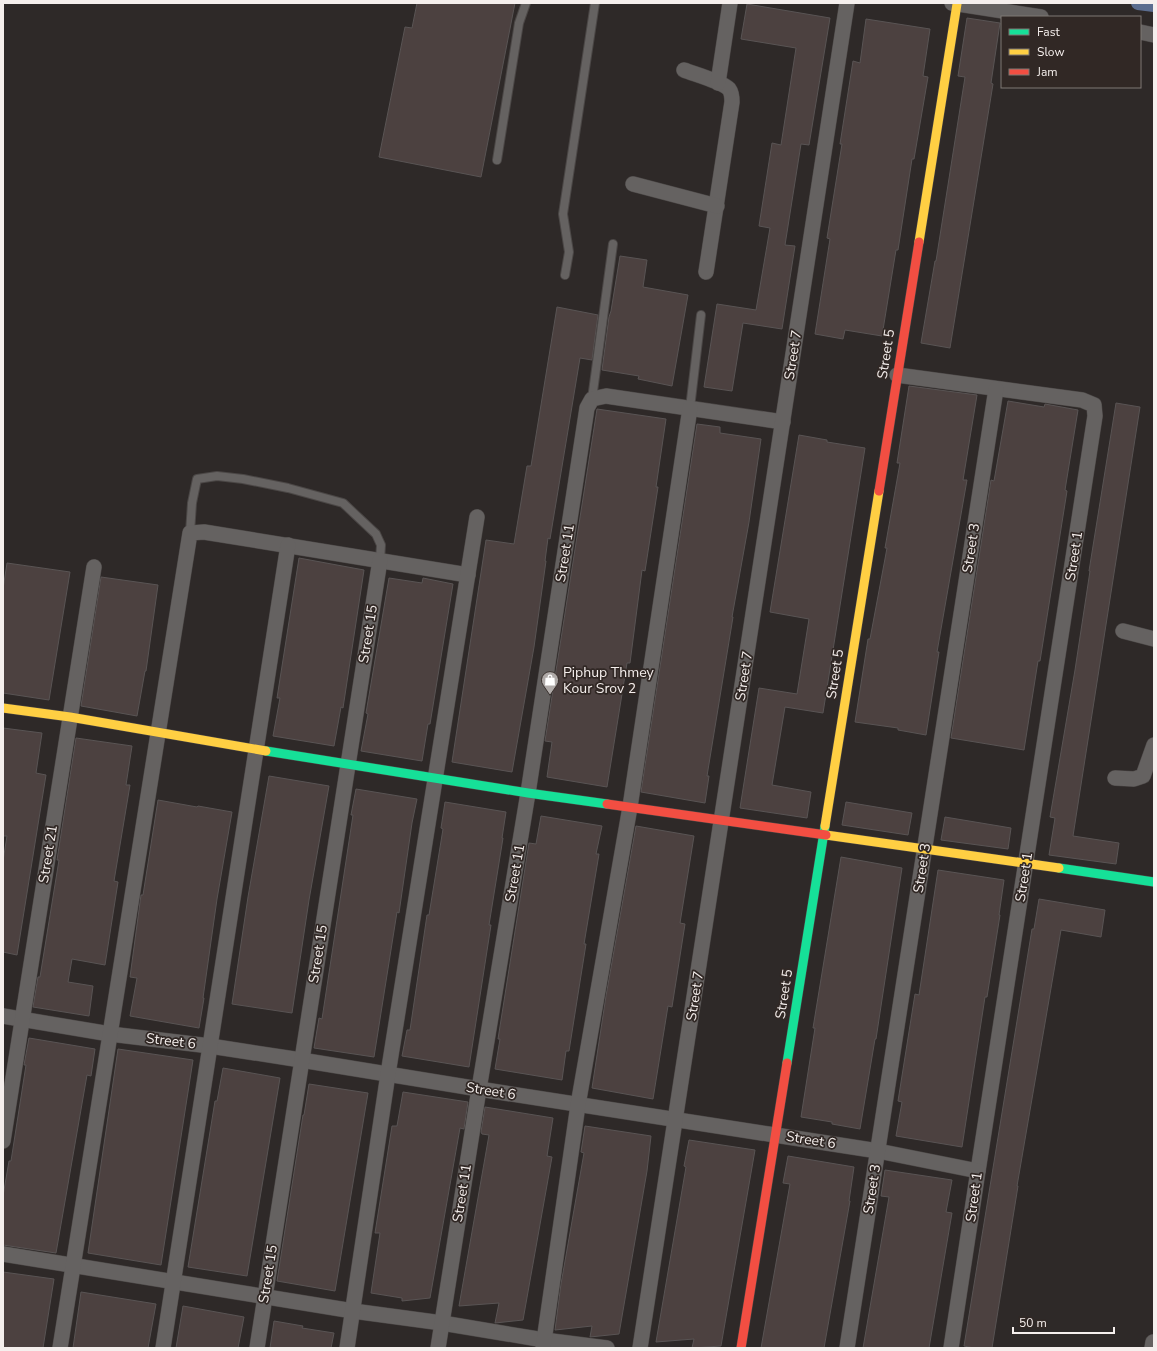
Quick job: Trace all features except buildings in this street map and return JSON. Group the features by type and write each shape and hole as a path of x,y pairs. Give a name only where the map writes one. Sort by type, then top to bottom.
{"street":[{"path":"718,83 730,3"},
{"name":"Street 7","path":"640,1348 847,3"},
{"path":"954,3 1035,16"},
{"name":"Street 5","path":"741,1348 897,375 954,3"},
{"path":"1141,32 1154,35"},
{"path":"684,70 718,83 729,89 732,94 717,206 706,272"},
{"path":"633,184 717,206"},
{"path":"897,375 996,389"},
{"name":"Street 1","path":"951,1348 1095,416 1094,405 1082,400 996,389"},
{"name":"Street 3","path":"847,1348 996,389"},
{"path":"592,399 606,396 783,422"},
{"name":"Street 11","path":"438,1348 528,793 586,408 592,399"},
{"path":"543,1344 578,1105 630,807 690,408"},
{"path":"347,1348 388,1074 477,517"},
{"path":"60,1348 190,533 204,532 468,575"},
{"path":"163,1348 288,545"},
{"name":"Street 15","path":"257,1348 380,560"},
{"name":"Street 21","path":"3,1140 94,567"},
{"path":"1123,631 1154,639"},
{"path":"3,708 70,717 158,733 528,793 1154,882"},
{"path":"1115,778 1134,780 1143,776 1154,745"},
{"name":"Street 6","path":"3,1016 110,1034 210,1046 578,1105 775,1134 878,1151 978,1171"},
{"path":"3,1254 353,1311 442,1323 543,1344 607,1348"}],"lane":[{"path":"496,160 519,23 526,3"},
{"path":"565,275 569,252 563,214 595,3"},
{"path":"592,399 613,244"},
{"path":"690,408 701,314"},
{"path":"190,533 192,503 197,479 217,476 243,479 288,488 343,503 376,534 381,545 380,560"}],"waterway":[{"path":"1138,3 1154,5"}],"traffic: fast":[{"path":"266,751 528,793 607,804"},
{"path":"787,1063 825,826"},
{"path":"1059,868 1154,882"}],"traffic: slow":[{"path":"919,242 957,4"},
{"path":"825,826 879,491"},
{"path":"3,708 70,717 266,751"},
{"path":"826,835 1059,868"}],"traffic: jam":[{"path":"879,491 919,242"},
{"path":"607,804 826,835"},
{"path":"741,1348 787,1063"}],"place":[{"name":"Piphup Thmey Kour Srov 2","path":"550,695"}]}
